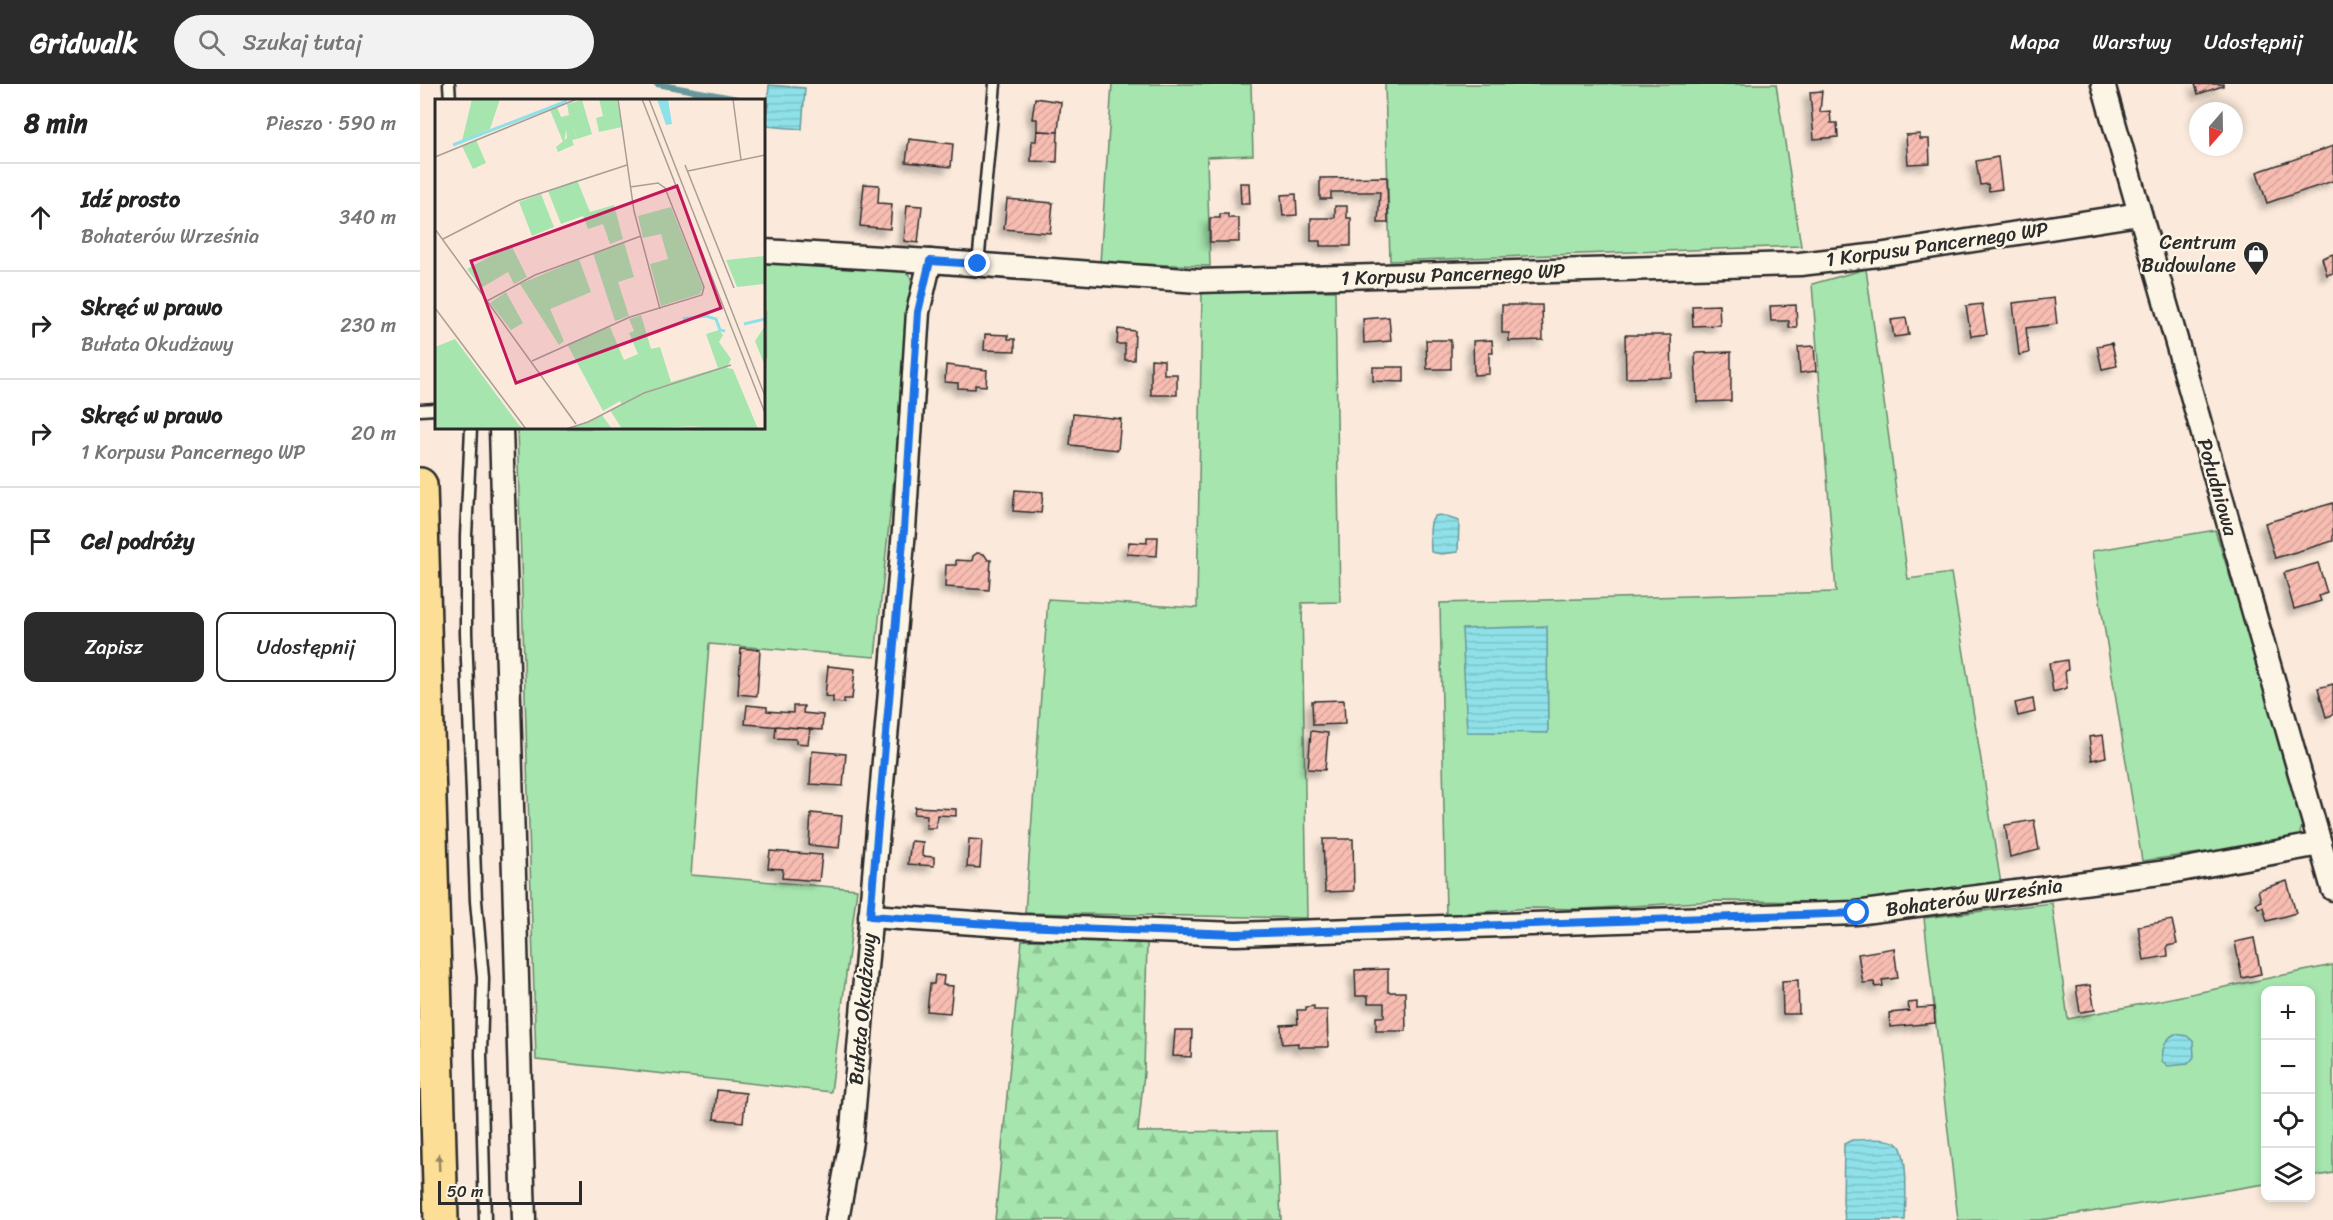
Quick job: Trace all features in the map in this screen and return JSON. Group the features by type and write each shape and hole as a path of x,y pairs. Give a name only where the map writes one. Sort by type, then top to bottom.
{"highway":[{"path":"420,485 441,1220"}],"street":[{"name":"Południowa","path":"2103,84 2333,889"},
{"name":"1 Korpusu Pancernego WP","path":"765,251 1198,281 1800,264 1878,255 2139,213"},
{"name":"Bułata Okudżawy","path":"837,1220 851,1141 904,530 918,312 930,261"},
{"path":"501,429 524,1220"},
{"name":"Bohaterów Września","path":"870,916 1030,927 1236,934 1857,913 2175,871 2320,844"}],"lane":[{"path":"449,84 450,99"},
{"path":"978,264 995,84"},
{"path":"420,410 435,409"},
{"path":"471,429 466,536 466,633 476,901 483,978 481,1055 485,1220"}],"green space":[{"path":"1112,84 1251,84 1253,155 1207,157 1210,266 1100,263"},
{"path":"1385,84 1776,84 1801,246 1390,261"},
{"path":"765,257 898,264 910,276 914,288 875,657 709,644 691,875 857,889 831,1092 536,1060 517,429 765,429"},
{"path":"1866,269 1908,579 1951,573 2001,884 1854,902 1716,901 1582,909 1529,908 1446,915 1440,603 1836,592 1812,284"},
{"path":"1202,291 1335,291 1340,602 1302,603 1307,918 1025,913 1048,599 1197,608"},
{"path":"2215,530 2306,814 2299,836 2277,842 2142,861 2092,551"},
{"path":"2052,903 2068,1019 2333,965 2333,1173 2315,1176 2315,986 2261,986 2261,1185 2040,1220 1958,1220 1924,918"},
{"path":"1022,940 1147,943 1144,1073 1138,1132 1277,1131 1281,1220 995,1220"}],"water":[{"path":"769,85 805,88 802,129 766,126"},
{"path":"1440,515 1459,521 1458,552 1441,554 1431,552 1431,522 1435,516"},
{"path":"1547,626 1548,733 1467,732 1462,629"},
{"path":"2175,1034 2187,1036 2193,1041 2194,1057 2188,1064 2168,1066 2162,1061 2163,1049 2168,1039"},
{"path":"1883,1139 1899,1145 1905,1169 1905,1220 1845,1220 1844,1144 1852,1140"}],"building":[{"path":"2195,84 2223,84 2223,86 2198,94"},
{"path":"1822,91 1820,112 1830,111 1831,123 1837,123 1838,137 1814,139 1810,92"},
{"path":"1035,98 1061,102 1058,132 1037,131 1037,119 1032,119"},
{"path":"1037,131 1058,132 1057,162 1031,161 1032,141 1036,141"},
{"path":"1920,134 1920,139 1929,139 1930,163 1908,164 1906,135"},
{"path":"909,139 953,144 951,167 906,162"},
{"path":"2333,146 2333,181 2267,203 2257,172"},
{"path":"1998,157 2002,189 1989,191 1988,184 1980,185 1976,161"},
{"path":"1387,177 1388,223 1378,223 1380,192 1331,192 1331,199 1320,199 1320,178"},
{"path":"1240,183 1249,183 1250,204 1241,204"},
{"path":"864,184 879,185 878,203 892,204 890,229 860,226"},
{"path":"1296,194 1297,215 1283,216 1281,195"},
{"path":"1007,199 1053,203 1050,233 1004,229"},
{"path":"907,205 922,206 918,243 904,241"},
{"path":"1335,206 1347,206 1347,218 1351,218 1351,246 1320,246 1320,241 1311,241 1311,218 1335,218"},
{"path":"1220,214 1228,214 1228,218 1239,218 1239,242 1210,242 1210,218 1220,218"},
{"path":"2333,254 2333,273 2327,275 2322,258"},
{"path":"2054,298 2057,324 2026,328 2029,353 2019,355 2013,303"},
{"path":"1982,304 1987,334 1971,336 1966,306"},
{"path":"1502,305 1542,305 1543,340 1509,341 1509,333 1502,333"},
{"path":"1719,305 1720,325 1693,326 1692,306"},
{"path":"1796,305 1797,328 1789,328 1789,321 1771,321 1770,306"},
{"path":"1389,317 1391,341 1364,343 1363,319"},
{"path":"1906,318 1909,335 1894,337 1891,320"},
{"path":"1118,329 1135,331 1134,360 1125,360 1125,344 1117,344"},
{"path":"985,334 1008,335 1008,339 1015,339 1015,351 984,350"},
{"path":"1625,335 1671,335 1672,377 1626,378"},
{"path":"1426,340 1451,340 1451,369 1427,369"},
{"path":"1492,340 1493,353 1489,353 1489,374 1474,375 1473,341"},
{"path":"2112,343 2117,366 2102,369 2097,346"},
{"path":"1814,346 1816,371 1800,373 1798,347"},
{"path":"1731,352 1731,401 1697,402 1695,353"},
{"path":"1151,359 1164,360 1164,374 1177,374 1177,395 1151,395"},
{"path":"946,365 987,370 986,386 975,385 975,389 958,388 958,383 945,382"},
{"path":"1373,367 1404,367 1404,382 1373,381"},
{"path":"1073,414 1121,419 1118,450 1070,445"},
{"path":"1015,490 1043,492 1041,513 1013,511"},
{"path":"2333,503 2333,541 2275,558 2265,523"},
{"path":"1147,537 1158,537 1157,556 1127,554 1129,542 1147,543"},
{"path":"977,553 984,554 988,560 991,560 989,590 945,587 946,565 956,565 956,560 972,561 973,556"},
{"path":"2318,563 2327,593 2319,596 2321,601 2294,609 2284,573"},
{"path":"741,648 760,650 757,696 738,694"},
{"path":"2067,660 2068,670 2065,671 2067,688 2053,692 2049,663"},
{"path":"828,666 855,669 852,699 844,699 844,703 833,702 833,697 825,696"},
{"path":"2333,684 2333,715 2326,717 2318,688"},
{"path":"2033,699 2035,712 2018,716 2015,703"},
{"path":"1344,700 1345,724 1313,725 1312,701"},
{"path":"747,705 767,707 767,711 793,713 793,706 804,706 803,713 823,715 822,730 745,724"},
{"path":"776,726 810,729 808,744 796,743 796,739 775,738"},
{"path":"1311,731 1328,733 1325,770 1308,769"},
{"path":"2103,735 2106,757 2092,760 2089,737"},
{"path":"812,751 846,754 843,786 810,784"},
{"path":"915,807 956,809 956,816 937,815 936,828 926,828 927,815 914,814"},
{"path":"811,813 842,816 839,848 809,845"},
{"path":"2034,820 2039,850 2010,857 2005,825"},
{"path":"969,839 982,840 980,868 967,867"},
{"path":"1323,839 1353,839 1354,891 1325,892"},
{"path":"911,841 923,842 922,856 934,857 934,866 908,864"},
{"path":"770,851 822,855 819,881 782,878 783,869 768,868"},
{"path":"2287,881 2296,913 2267,921 2263,907 2258,908 2256,903 2261,901 2258,890"},
{"path":"2172,920 2177,944 2167,946 2168,956 2144,960 2138,926"},
{"path":"2254,938 2261,974 2242,978 2235,942"},
{"path":"1894,948 1898,978 1882,980 1883,986 1875,987 1874,982 1863,983 1858,954"},
{"path":"1388,969 1388,992 1405,992 1406,1031 1376,1031 1376,1017 1384,1017 1384,1003 1368,1003 1368,996 1356,996 1355,970"},
{"path":"935,975 944,976 943,985 953,986 950,1013 927,1011 930,984 934,984"},
{"path":"1798,980 1799,1014 1783,1014 1782,981"},
{"path":"2090,985 2095,1010 2080,1012 2076,987"},
{"path":"1917,1002 1917,1008 1934,1007 1935,1023 1890,1027 1889,1013 1909,1011 1908,1003"},
{"path":"1314,1006 1314,1010 1327,1010 1328,1047 1298,1047 1298,1043 1282,1044 1281,1025 1298,1024 1297,1010 1306,1010 1306,1007"},
{"path":"1175,1030 1192,1030 1191,1057 1173,1056"},
{"path":"717,1090 746,1093 743,1122 714,1119"}],"waterway":[{"path":"657,84 738,99"}],"place":[{"name":"Centrum Budowlane","path":"2256,277"}],"route":[{"path":"978,264 930,261 918,312 904,530 870,916 1137,932 1236,934 1857,913"}]}
